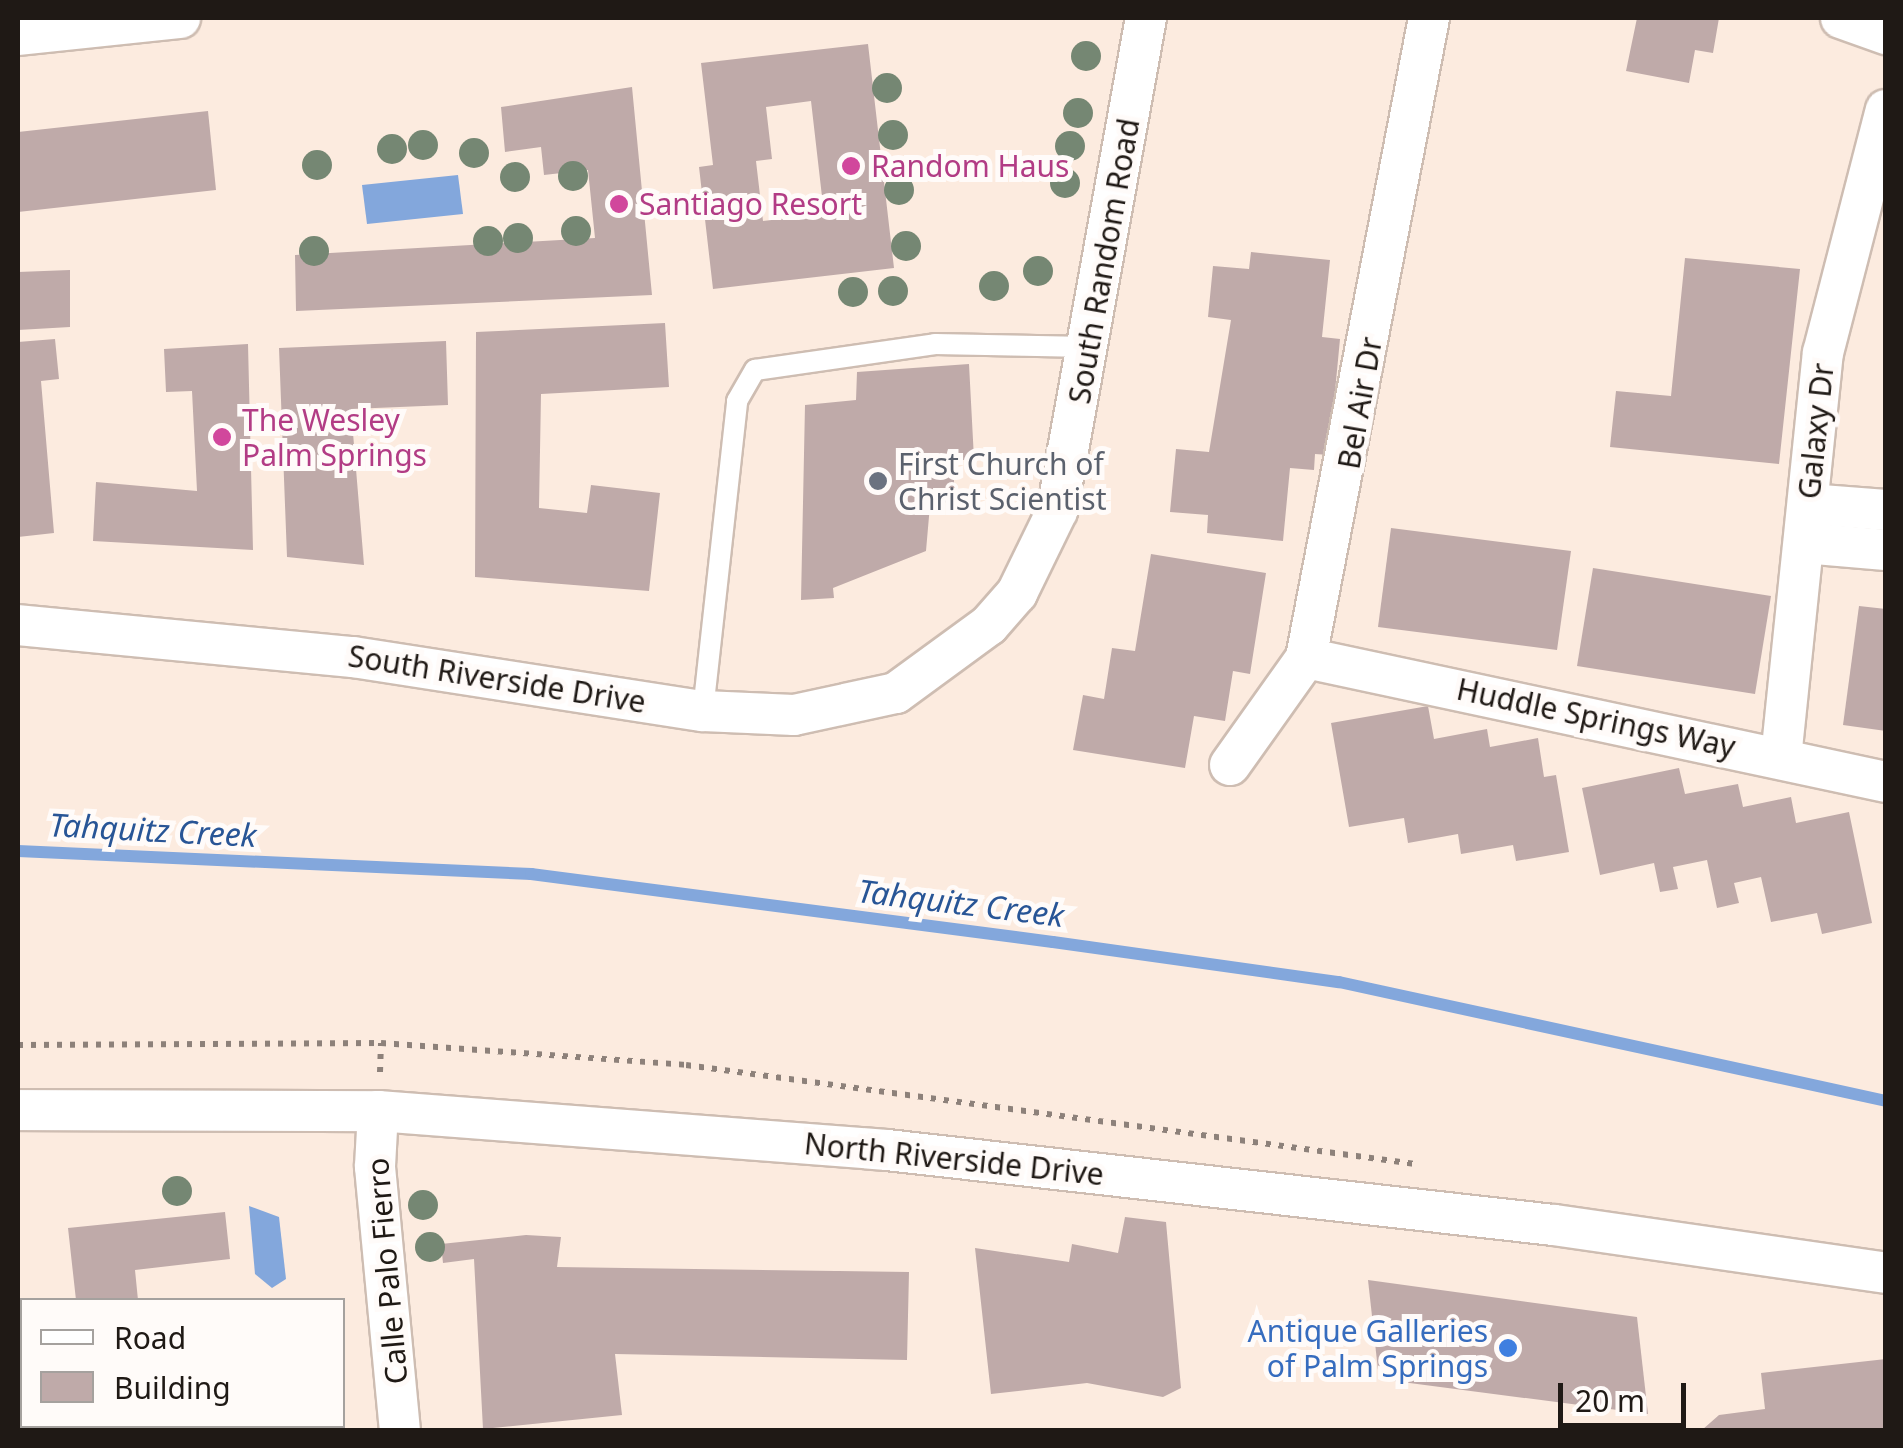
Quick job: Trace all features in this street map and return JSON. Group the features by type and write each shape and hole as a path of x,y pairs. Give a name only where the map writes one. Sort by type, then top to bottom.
{"street":[{"path":"18,34 180,18"},
{"name":"South Random Road","path":"962,651 1041,553 1088,347 1146,18"},
{"name":"Bel Air Dr","path":"1230,765 1306,658 1429,18"},
{"path":"1842,18 1886,34"},
{"name":"Galaxy Dr","path":"1781,758 1823,352 1886,110"},
{"path":"1806,524 1886,510"},
{"path":"1806,524 1886,550"},
{"name":"South Riverside Drive","path":"18,625 372,659 703,712 794,716 864,704 962,651"},
{"name":"Huddle Springs Way","path":"1306,658 1886,782"},
{"name":"North Riverside Drive","path":"18,1110 378,1110 887,1150 1554,1224 1886,1273"},
{"name":"Calle Palo Fierro","path":"378,1110 375,1167 400,1430"}],"lane":[{"path":"703,712 737,401 755,370 935,344 1088,347"}],"water":[{"path":"458,175 463,214 367,224 362,185"},
{"path":"249,1206 279,1217 286,1279 272,1288 255,1274"}],"building":[{"path":"1637,18 1719,18 1713,53 1695,50 1689,83 1626,71"},
{"name":"Random Haus","path":"868,44 894,268 713,289 699,167 713,165 701,63","holes":["811,101 824,214 763,221 756,161 772,159 766,107"]},
{"name":"Santiago Resort","path":"632,87 652,295 296,311 295,255 595,238 588,170 544,175 541,147 505,152 501,107"},
{"path":"208,111 216,190 18,212 18,132"},
{"path":"1251,252 1330,260 1322,337 1340,339 1329,455 1315,454 1314,470 1290,468 1283,541 1207,533 1208,515 1170,512 1176,449 1209,452 1231,320 1208,317 1213,266 1249,269"},
{"path":"1685,258 1800,269 1779,464 1610,447 1616,391 1671,396"},
{"path":"70,270 70,327 18,330 18,272"},
{"path":"665,323 669,387 541,394 539,508 587,513 591,485 660,493 649,591 475,577 476,332"},
{"path":"55,339 59,379 41,381 54,533 18,537 18,342"},
{"path":"446,341 448,405 351,409 364,565 287,557 279,348"},
{"name":"The Wesley Palm Springs","path":"248,344 253,550 93,541 96,482 197,491 192,391 166,392 164,349"},
{"name":"First Church of Christ Scientist","path":"969,364 974,459 953,461 955,501 930,505 926,551 833,588 834,598 801,600 805,405 856,400 857,372"},
{"path":"1391,528 1571,551 1557,650 1378,627"},
{"path":"1151,554 1266,573 1250,674 1233,671 1225,721 1194,716 1185,768 1073,750 1083,695 1104,699 1112,648 1135,651"},
{"path":"1593,568 1771,596 1755,694 1577,666"},
{"path":"1859,606 1886,609 1886,731 1843,725"},
{"path":"1428,706 1434,739 1487,729 1490,747 1538,738 1544,777 1556,775 1569,852 1516,861 1513,845 1461,854 1458,834 1408,843 1404,818 1349,827 1331,723"},
{"path":"1679,768 1685,794 1738,784 1743,807 1791,797 1796,823 1849,812 1872,923 1822,934 1817,913 1771,922 1761,877 1734,883 1739,903 1717,908 1707,860 1673,867 1678,889 1660,892 1654,863 1600,875 1582,788"},
{"path":"225,1212 230,1259 135,1270 138,1298 76,1298 68,1228"},
{"path":"1125,1217 1166,1222 1181,1388 1163,1397 1087,1383 991,1394 975,1248 1069,1262 1072,1244 1118,1253"},
{"path":"526,1235 561,1237 557,1267 909,1272 907,1360 615,1354 622,1415 483,1429 474,1259 443,1263 441,1244"},
{"name":"Antique Galleries of Palm Springs","path":"1368,1280 1637,1317 1648,1414 1379,1379"},
{"path":"1886,1359 1886,1430 1702,1430 1719,1415 1765,1409 1761,1373"},
{"path":"18,1392 20,1428 36,1430 18,1430"}],"waterway":[{"name":"Tahquitz Creek","path":"18,851 531,874 1053,942 1339,982 1886,1101"}],"place":[{"name":"Random Haus","path":"851,166"},
{"name":"Santiago Resort","path":"619,204"},
{"name":"The Wesley Palm Springs","path":"222,437"},
{"name":"First Church of Christ Scientist","path":"878,481"},
{"name":"Antique Galleries of Palm Springs","path":"1508,1348"}]}
